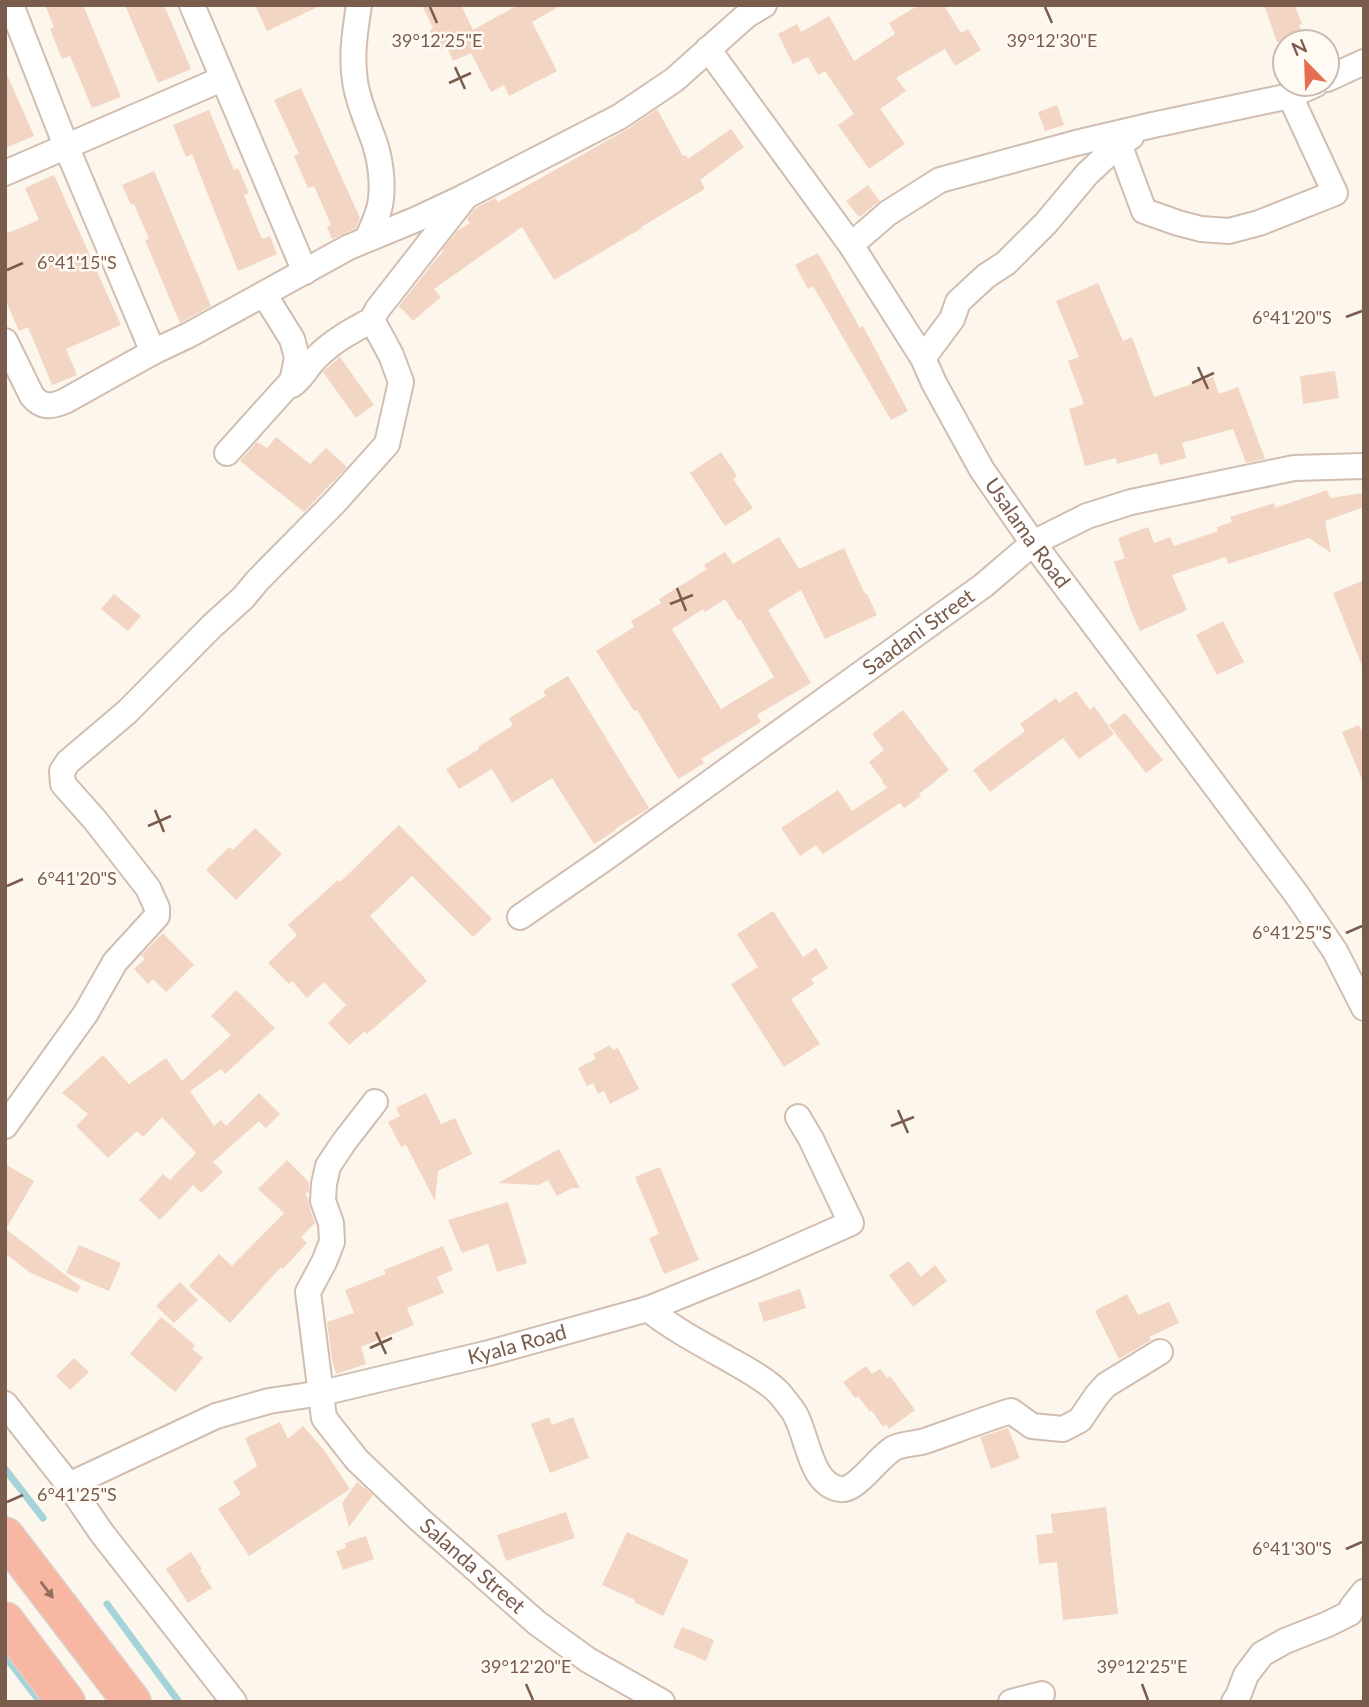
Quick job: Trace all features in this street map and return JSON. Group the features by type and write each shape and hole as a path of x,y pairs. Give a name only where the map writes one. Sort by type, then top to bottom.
{"highway":[{"path":"5,1535 132,1702"},
{"path":"5,1621 66,1702"}],"street":[{"path":"11,5 66,146 153,352"},
{"path":"192,5 305,272"},
{"path":"359,5 353,52 355,81 360,105 376,147 381,177 381,198 367,239"},
{"path":"5,341 37,401 52,406 65,401 349,247 466,196 619,117 674,80 746,9"},
{"name":"Usalama Road","path":"708,49 852,245 923,358 982,470 1033,543 1297,895 1335,951 1364,1008"},
{"path":"1341,73 1364,62"},
{"path":"5,173 222,79"},
{"path":"852,245 888,213 940,180 1076,143 1281,98"},
{"path":"1119,144 1144,211 1201,229 1229,231 1335,193 1291,98"},
{"path":"923,358 952,319 958,302 986,276 1006,263 1046,223 1087,174 1119,144 1153,125"},
{"path":"281,393 300,379 316,357 342,336 372,320 466,196"},
{"path":"227,453 292,381 297,357 292,339 264,294"},
{"path":"5,1126 86,1013 115,962 157,916 158,908 148,888 63,783 62,771 68,762 127,712 243,598 387,444 401,382 391,355 372,320"},
{"name":"Saadani Street","path":"520,917 984,585 1033,543 1087,516 1144,499 1294,468 1364,466"},
{"name":"Salanda Street","path":"375,1102 328,1166 324,1184 323,1201 331,1223 332,1242 308,1292 324,1418 357,1460 419,1520 537,1623 588,1660 662,1702"},
{"name":"Kyala Road","path":"69,1485 216,1416 269,1401 322,1393 489,1353 648,1309 851,1223 799,1117"},
{"path":"648,1309 671,1327 748,1371 776,1391 795,1413 816,1471 822,1480 839,1489 849,1489 858,1483 871,1467 895,1447 924,1441 1011,1411 1032,1426 1063,1429 1071,1426 1080,1420 1106,1385 1160,1352"},
{"path":"5,1404 234,1702"},
{"path":"1234,1702 1246,1675 1262,1654 1350,1613 1364,1591"},
{"path":"1011,1702 1042,1694"}],"building":[{"path":"45,5 83,5 121,97 92,108 70,56 62,59 50,29 54,27"},
{"path":"125,5 164,5 191,69 158,83"},
{"path":"255,5 322,5 267,31"},
{"path":"422,5 461,5 473,30 518,5 562,5 532,22 557,71 509,96 504,85 491,92 471,53 453,61 447,47 440,50"},
{"path":"919,5 944,5 961,33 968,29 981,50 955,66 945,49 896,78 906,91 880,109 905,144 869,169 838,125 854,114 825,71 818,75 808,57 793,64 778,34 797,24 801,32 829,16 854,61 895,34 889,23"},
{"path":"1264,5 1295,5 1302,24 1299,25 1300,28 1272,28"},
{"path":"5,70 34,136 5,148"},
{"path":"301,88 360,218 356,228 332,239 327,227 331,225 314,186 308,188 294,156 299,154 274,100"},
{"path":"1057,105 1064,125 1045,131 1038,112"},
{"path":"657,109 683,156 686,155 688,159 731,129 744,147 700,180 705,189 554,280 522,227 434,289 441,297 413,321 399,306 457,231 470,223 467,219 474,209 495,198 498,202 626,130"},
{"path":"209,110 234,170 238,168 249,193 244,195 262,239 270,236 277,254 238,271 192,154 186,157 173,125"},
{"path":"154,171 211,306 180,323 145,240 149,239 134,204 131,205 122,185"},
{"path":"54,175 121,325 66,349 77,375 52,385 28,327 19,331 5,299 5,234 39,220 25,188"},
{"path":"868,185 880,201 859,217 846,201"},
{"path":"818,253 860,328 863,326 908,411 891,420 813,286 808,289 795,265"},
{"path":"1098,283 1123,341 1132,337 1154,397 1213,377 1219,394 1238,387 1265,459 1246,463 1233,429 1182,443 1186,458 1160,465 1157,453 1117,464 1116,458 1085,466 1069,409 1084,404 1068,361 1079,357 1056,301"},
{"path":"340,357 374,405 356,418 323,372"},
{"path":"1335,371 1339,398 1303,404 1300,376"},
{"path":"276,437 310,464 326,448 347,467 304,512 240,461 257,442 267,448"},
{"path":"721,452 737,476 733,479 753,508 725,526 690,473"},
{"path":"1327,490 1330,498 1364,493 1364,507 1325,521 1331,553 1309,538 1228,564 1226,557 1172,575 1187,610 1140,631 1114,562 1125,558 1118,538 1148,527 1154,543 1170,537 1174,546 1218,531 1217,527 1232,522 1230,517 1274,503 1275,508"},
{"path":"779,537 799,569 844,548 877,615 825,639 801,590 768,610 811,683 757,715 761,722 701,759 704,763 678,779 637,710 634,711 596,651 634,627 631,621 661,603 659,599 707,569 704,565 725,552 733,564","holes":["725,599 738,620 740,619 774,677 721,709 672,629 703,609 705,612"]},
{"path":"1364,580 1364,667 1363,668 1333,593"},
{"path":"114,594 141,616 128,631 101,609"},
{"path":"1223,621 1244,662 1217,675 1196,635"},
{"path":"568,676 649,808 594,844 552,778 512,803 492,769 459,789 446,769 513,725 509,718 546,696 543,691"},
{"path":"1076,691 1090,710 1094,706 1114,734 1079,759 1063,738 990,792 973,770 1025,731 1020,724 1056,698 1059,703"},
{"path":"903,710 949,770 904,808 900,803 823,854 816,845 800,856 781,828 838,790 852,811 887,788 869,762 884,750 872,734"},
{"path":"1125,713 1163,760 1146,773 1109,725"},
{"path":"1359,725 1364,737 1364,784 1342,732"},
{"path":"399,825 492,919 473,937 412,876 370,916 427,981 367,1034 365,1031 349,1045 328,1023 346,1005 324,982 307,998 292,981 289,984 268,963 297,935 288,925 338,880 340,882"},
{"path":"255,828 282,854 236,900 206,870 229,847 233,850"},
{"path":"773,911 803,957 816,948 828,968 811,979 814,984 791,999 820,1044 784,1067 731,984 758,967 737,934"},
{"path":"163,933 194,965 166,992 153,979 148,984 134,969 145,959 141,955"},
{"path":"236,990 275,1028 225,1074 221,1069 190,1091 214,1126 221,1120 226,1126 259,1093 280,1114 266,1128 259,1121 213,1162 223,1172 201,1193 193,1185 160,1220 139,1200 163,1174 170,1180 196,1153 162,1117 143,1137 137,1131 108,1158 76,1126 88,1114 62,1093 103,1055 129,1084 166,1058 182,1081 231,1035 211,1016"},
{"path":"610,1045 613,1050 618,1048 639,1089 610,1104 604,1091 598,1094 593,1083 587,1086 578,1068 596,1059 593,1054"},
{"path":"426,1093 441,1124 455,1118 472,1154 438,1171 435,1201 406,1145 401,1147 388,1122 400,1116 396,1108"},
{"path":"559,1149 580,1188 572,1188 557,1196 548,1180 538,1185 498,1183"},
{"path":"287,1160 309,1182 309,1191 305,1194 315,1223 301,1237 307,1243 230,1323 189,1286 219,1254 232,1266 284,1213 258,1189"},
{"path":"5,1164 34,1181 6,1229 81,1287 77,1293 29,1272 5,1253"},
{"path":"660,1167 699,1260 664,1274 649,1238 659,1234 635,1177"},
{"path":"508,1202 527,1263 497,1272 488,1244 462,1253 448,1220"},
{"path":"79,1245 121,1263 109,1291 66,1273"},
{"path":"443,1246 453,1270 437,1277 444,1293 407,1308 414,1325 361,1347 366,1364 336,1374 327,1322 354,1313 345,1290 386,1274 384,1270"},
{"path":"909,1261 921,1277 935,1265 947,1281 913,1307 889,1275"},
{"path":"180,1282 198,1300 174,1323 156,1306"},
{"path":"800,1289 806,1308 764,1322 758,1303"},
{"path":"1127,1294 1138,1315 1169,1302 1179,1323 1149,1337 1151,1340 1119,1359 1095,1311"},
{"path":"161,1317 195,1345 192,1349 203,1358 175,1392 130,1354"},
{"path":"74,1358 89,1372 70,1390 56,1376"},
{"path":"866,1366 872,1374 880,1369 887,1378 890,1376 915,1410 889,1429 886,1424 883,1427 872,1411 870,1412 858,1396 855,1398 843,1382"},
{"path":"549,1417 552,1425 573,1417 589,1458 550,1473 531,1424"},
{"path":"280,1422 288,1439 303,1426 324,1450 350,1489 249,1556 218,1509 241,1494 233,1482 257,1466 245,1438"},
{"path":"1008,1428 1020,1458 991,1469 980,1437"},
{"path":"357,1482 373,1495 349,1527 342,1503"},
{"path":"1106,1507 1118,1614 1063,1620 1057,1562 1039,1564 1036,1535 1053,1533 1051,1514"},
{"path":"566,1512 575,1538 506,1561 497,1535"},
{"path":"627,1532 689,1560 663,1616 602,1585"},
{"path":"366,1536 374,1559 343,1570 336,1551 346,1548 345,1543"},
{"path":"191,1552 212,1588 188,1603 166,1569"},
{"path":"682,1627 714,1640 706,1661 673,1647"}],"waterway":[{"path":"5,1469 43,1518"},
{"path":"107,1604 179,1702"},
{"path":"5,1656 40,1702"}]}
